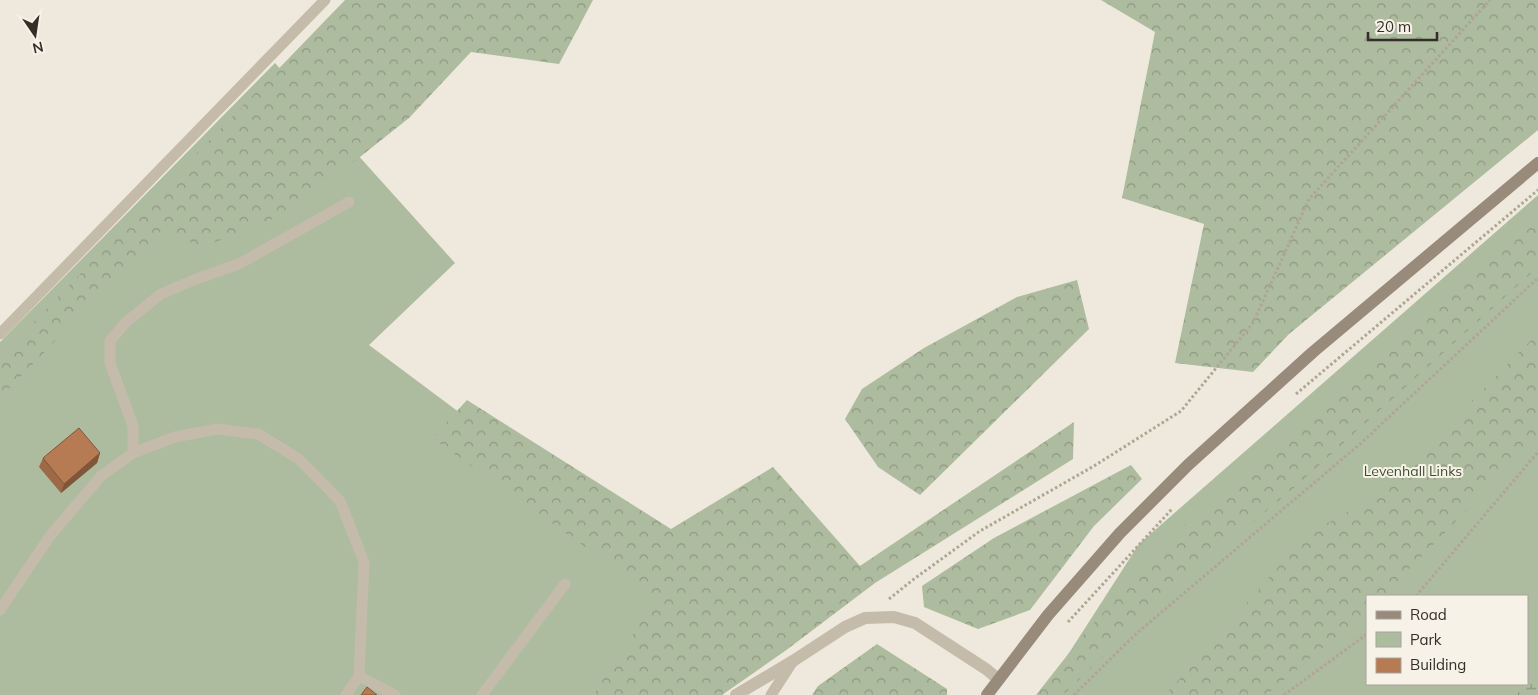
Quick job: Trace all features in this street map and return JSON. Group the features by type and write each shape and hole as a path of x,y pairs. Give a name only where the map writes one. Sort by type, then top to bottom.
{"main road":[{"path":"987,695 1048,614 1114,540 1188,465 1313,352 1538,162"}],"street":[{"path":"736,695 845,627 866,618 894,617 915,623 957,649 998,679"}],"lane":[{"path":"0,334 325,0"},
{"path":"133,453 133,426 110,363 110,341 125,323 161,294 239,264 349,202"},
{"path":"0,610 50,536 101,476 133,453 175,437 217,428 258,434 299,459 340,501 364,562 359,676 346,695"},
{"path":"482,695 565,584"},
{"path":"771,695 793,661"},
{"path":"359,676 395,695"}],"path":[{"path":"866,618 914,579 980,531 1094,466 1181,411 1253,323 1309,199 1490,0"},
{"path":"1290,399 1538,190"},
{"path":"1074,695 1137,633 1360,444 1538,278"},
{"path":"1417,595 1538,452"},
{"path":"1064,627 1177,504"},
{"path":"1284,695 1366,635"}],"green space":[{"path":"345,0 593,0 559,64 471,52 409,118 292,211 201,248 164,228 0,398 0,357"},
{"path":"1101,0 1538,0 1538,130 1289,334 1253,372 1175,363 1204,224 1122,198 1155,32"},
{"path":"275,63 455,263 369,345 689,584 606,695 0,695 0,342"},
{"name":"Levenhall Links","path":"1538,195 1538,695 1042,695 1139,544"},
{"path":"1538,221 1538,267 1296,486 1181,583 1063,695 1036,695 1084,634 1174,534 1329,403"},
{"path":"1077,280 1089,329 920,495 878,467 845,419 862,389 924,348 1017,297"},
{"path":"1538,333 1538,437 1384,595 1366,595 1366,612 1266,695 1165,695 1305,536 1384,491"},
{"path":"467,400 671,529 773,467 860,566 1074,422 1073,459 875,583 785,651 722,695 593,695 657,598 432,438"},
{"path":"1131,465 1142,479 1094,526 1030,610 978,629 924,607 922,586 994,538"},
{"path":"877,644 947,689 947,695 812,695 818,686"},
{"path":"1538,676 1538,695 1502,695 1521,685 1528,685 1528,681"}],"building":[{"path":"79,428 100,453 64,484 43,458"},
{"path":"367,687 377,695 361,695"}]}
